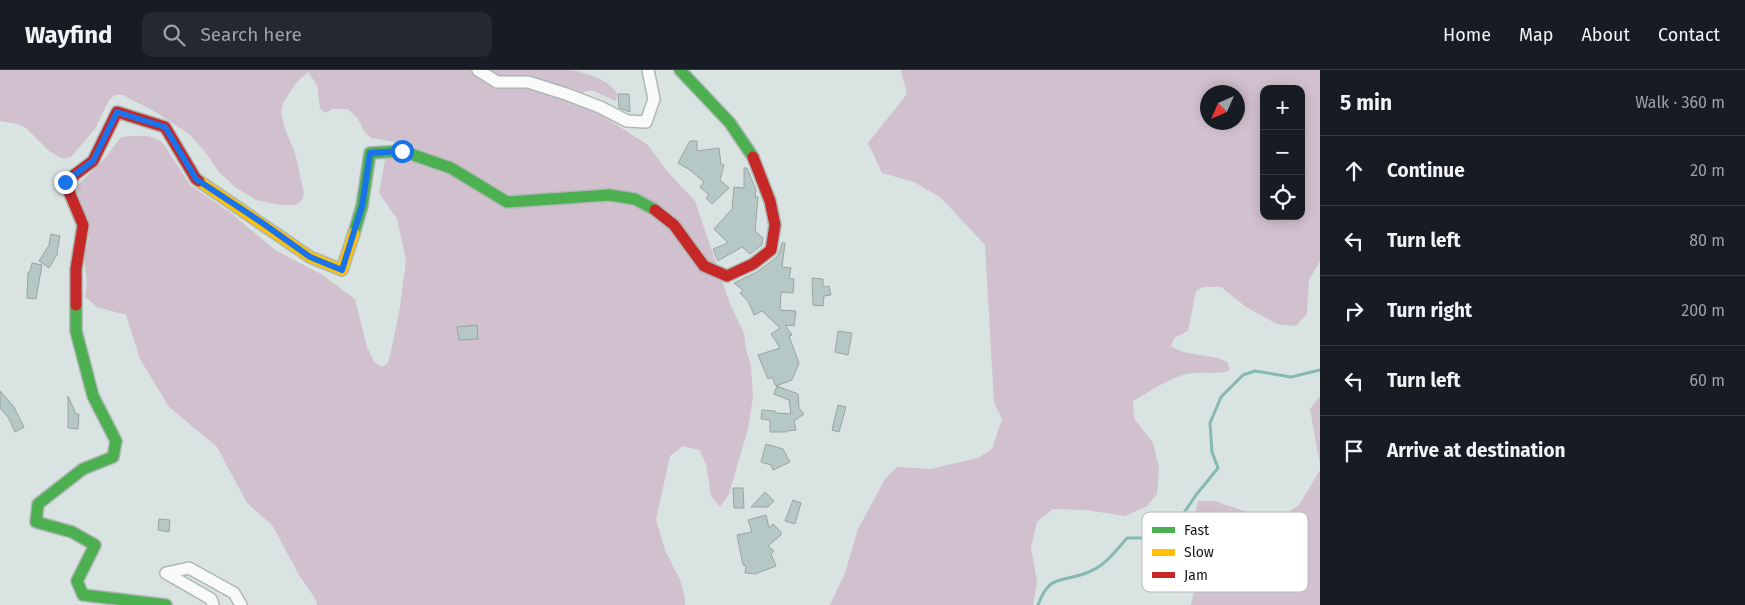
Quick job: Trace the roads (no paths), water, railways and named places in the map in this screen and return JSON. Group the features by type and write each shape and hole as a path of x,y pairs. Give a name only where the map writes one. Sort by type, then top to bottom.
{"street":[{"path":"478,70 498,82 528,82 600,107 627,121 646,122 654,99 648,70"},
{"path":"166,605 83,595 76,581 95,545 72,532 36,522 38,504 83,469 113,457 116,440 93,396 76,331 76,269 83,225 65,182 93,161 117,112 165,127 196,179 310,257 342,270 362,206 370,153 402,151 451,168 507,202 609,195 635,200 657,211 674,225 704,266 727,276 753,264 771,250 775,225 770,202 752,154 730,123 680,70"},
{"path":"212,605 211,599 166,573 189,568 234,593 241,605"}],"waterway":[{"path":"1185,512 1218,468 1212,452 1210,423 1221,397 1243,375 1255,371 1291,377 1320,370"},
{"path":"1038,605 1042,595 1052,583 1086,573 1098,567 1109,559 1127,538 1142,538"}]}
